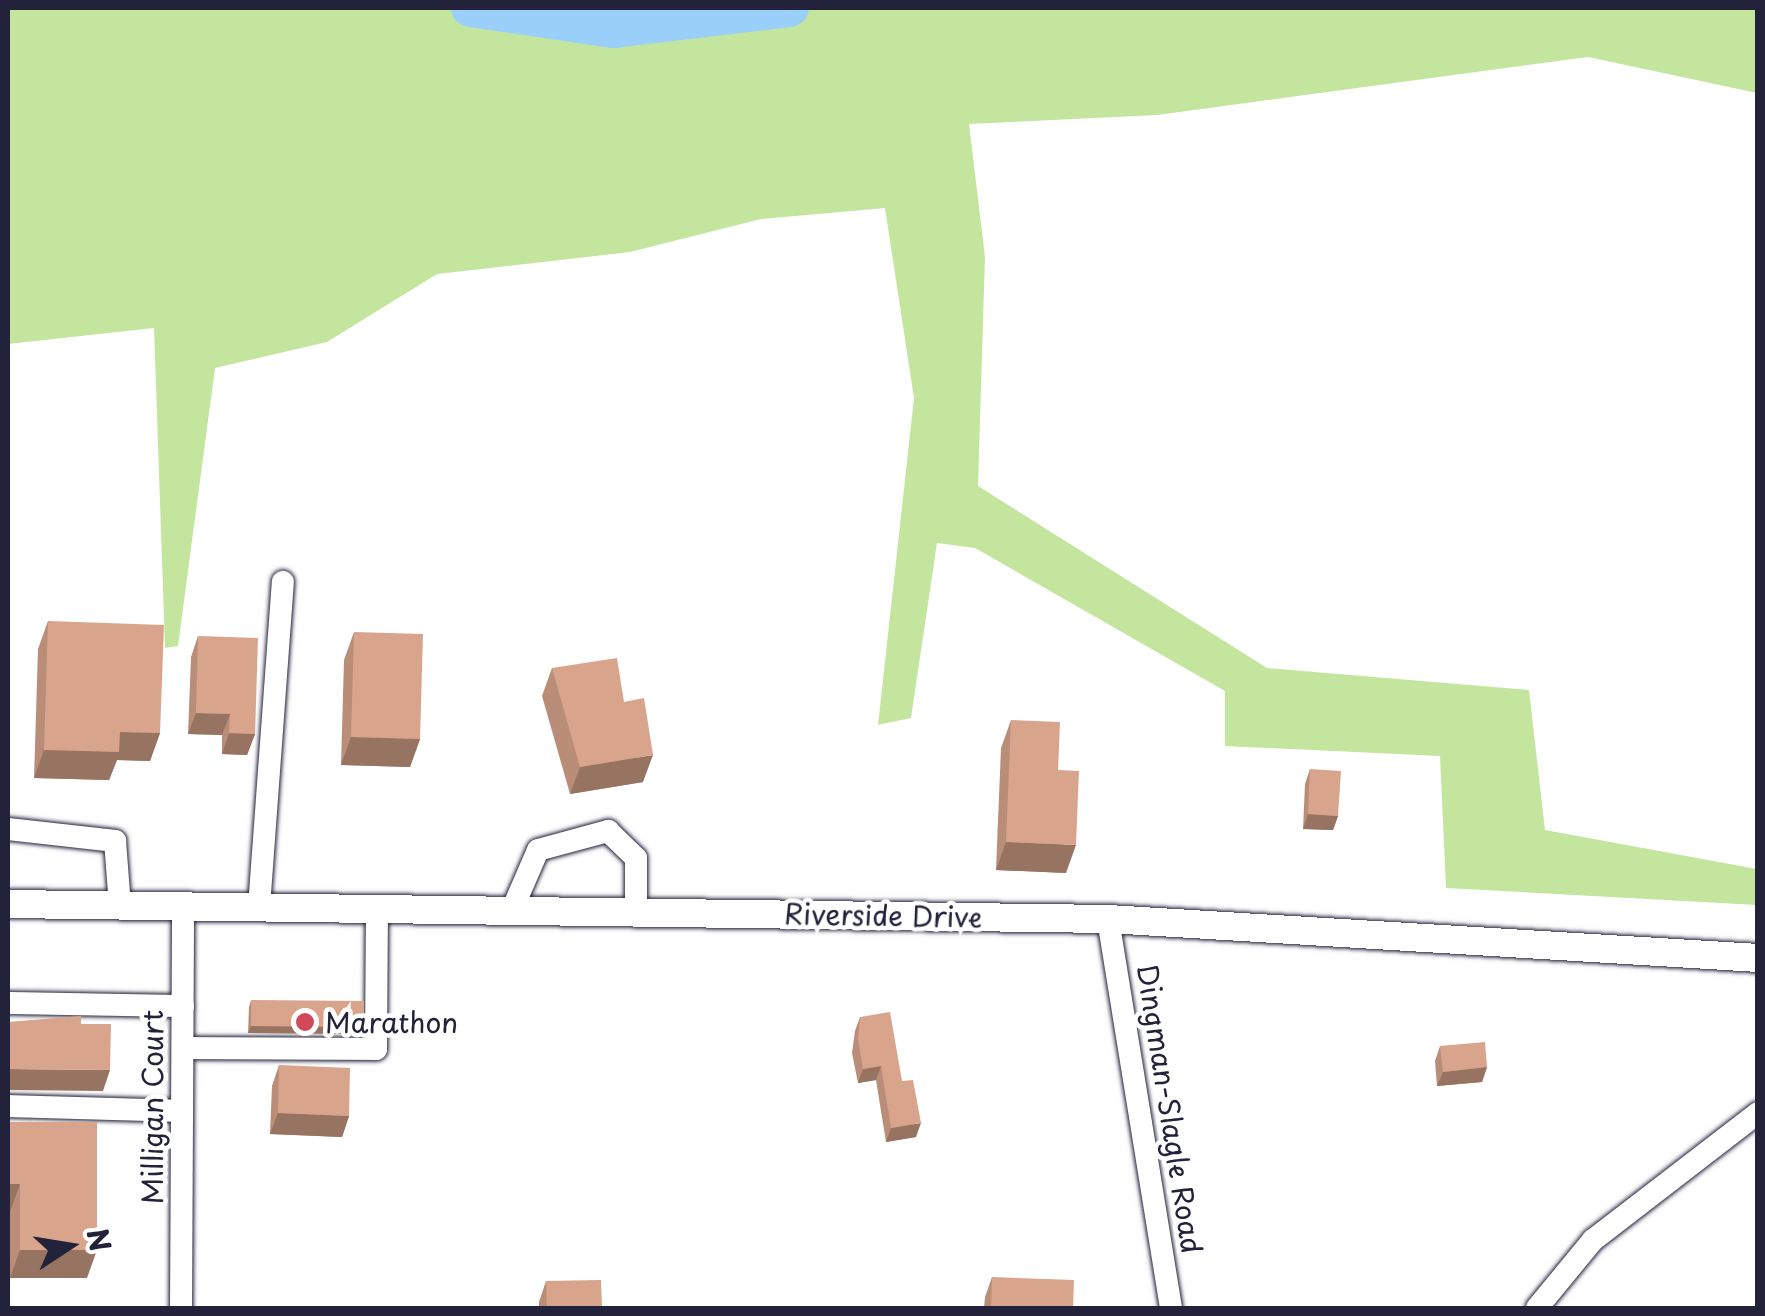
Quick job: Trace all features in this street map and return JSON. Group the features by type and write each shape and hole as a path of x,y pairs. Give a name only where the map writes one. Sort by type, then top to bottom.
{"main road":[{"name":"Riverside Drive","path":"8,904 1108,918 1758,958"}],"street":[{"path":"259,907 283,582"},
{"path":"8,829 115,841 120,906"},
{"path":"512,910 538,850 608,831 636,858 636,911"},
{"name":"Milligan Court","path":"181,1308 183,906"},
{"path":"182,1048 376,1048 378,909"},
{"name":"Dingman-Slagle Road","path":"1108,918 1172,1308"},
{"path":"8,1003 183,1006"},
{"path":"8,1106 182,1111"},
{"path":"1537,1308 1593,1240 1758,1113"}],"green space":[{"path":"8,8 1757,8 1757,93 1588,57 1157,115 969,124 985,257 978,486 1267,668 1529,690 1545,830 1757,869 1757,905 1446,888 1440,756 1225,746 1225,691 975,548 937,543 911,718 878,725 914,398 885,208 761,219 630,252 437,274 327,342 215,368 178,646 165,648 154,328 8,344"}],"building":[{"path":"48,621 164,625 160,733 120,732 119,752 44,750"},
{"path":"354,632 423,634 420,739 351,737"},
{"path":"198,636 258,638 255,734 229,733 230,714 196,713"},
{"path":"617,658 624,702 644,698 653,755 580,767 552,668"},
{"path":"1011,720 1060,722 1058,770 1079,771 1076,845 1006,842"},
{"path":"1310,769 1341,771 1338,816 1308,814"},
{"name":"Marathon","path":"251,1000 364,1001 364,1027 251,1026"},
{"path":"890,1012 902,1081 913,1080 921,1123 891,1128 881,1066 863,1069 858,1039 860,1017"},
{"path":"81,1016 81,1024 111,1024 110,1070 8,1069 8,1022"},
{"path":"1485,1042 1487,1067 1443,1072 1440,1046"},
{"path":"279,1065 350,1068 349,1116 278,1113"},
{"path":"8,1122 97,1122 97,1250 20,1250 20,1184 8,1184"},
{"path":"992,1277 1074,1280 1073,1308 991,1308"},
{"path":"601,1280 602,1308 547,1308 546,1281"}],"waterway":[{"path":"470,8 614,29 790,8"}],"place":[{"name":"Marathon","path":"305,1022"}]}
